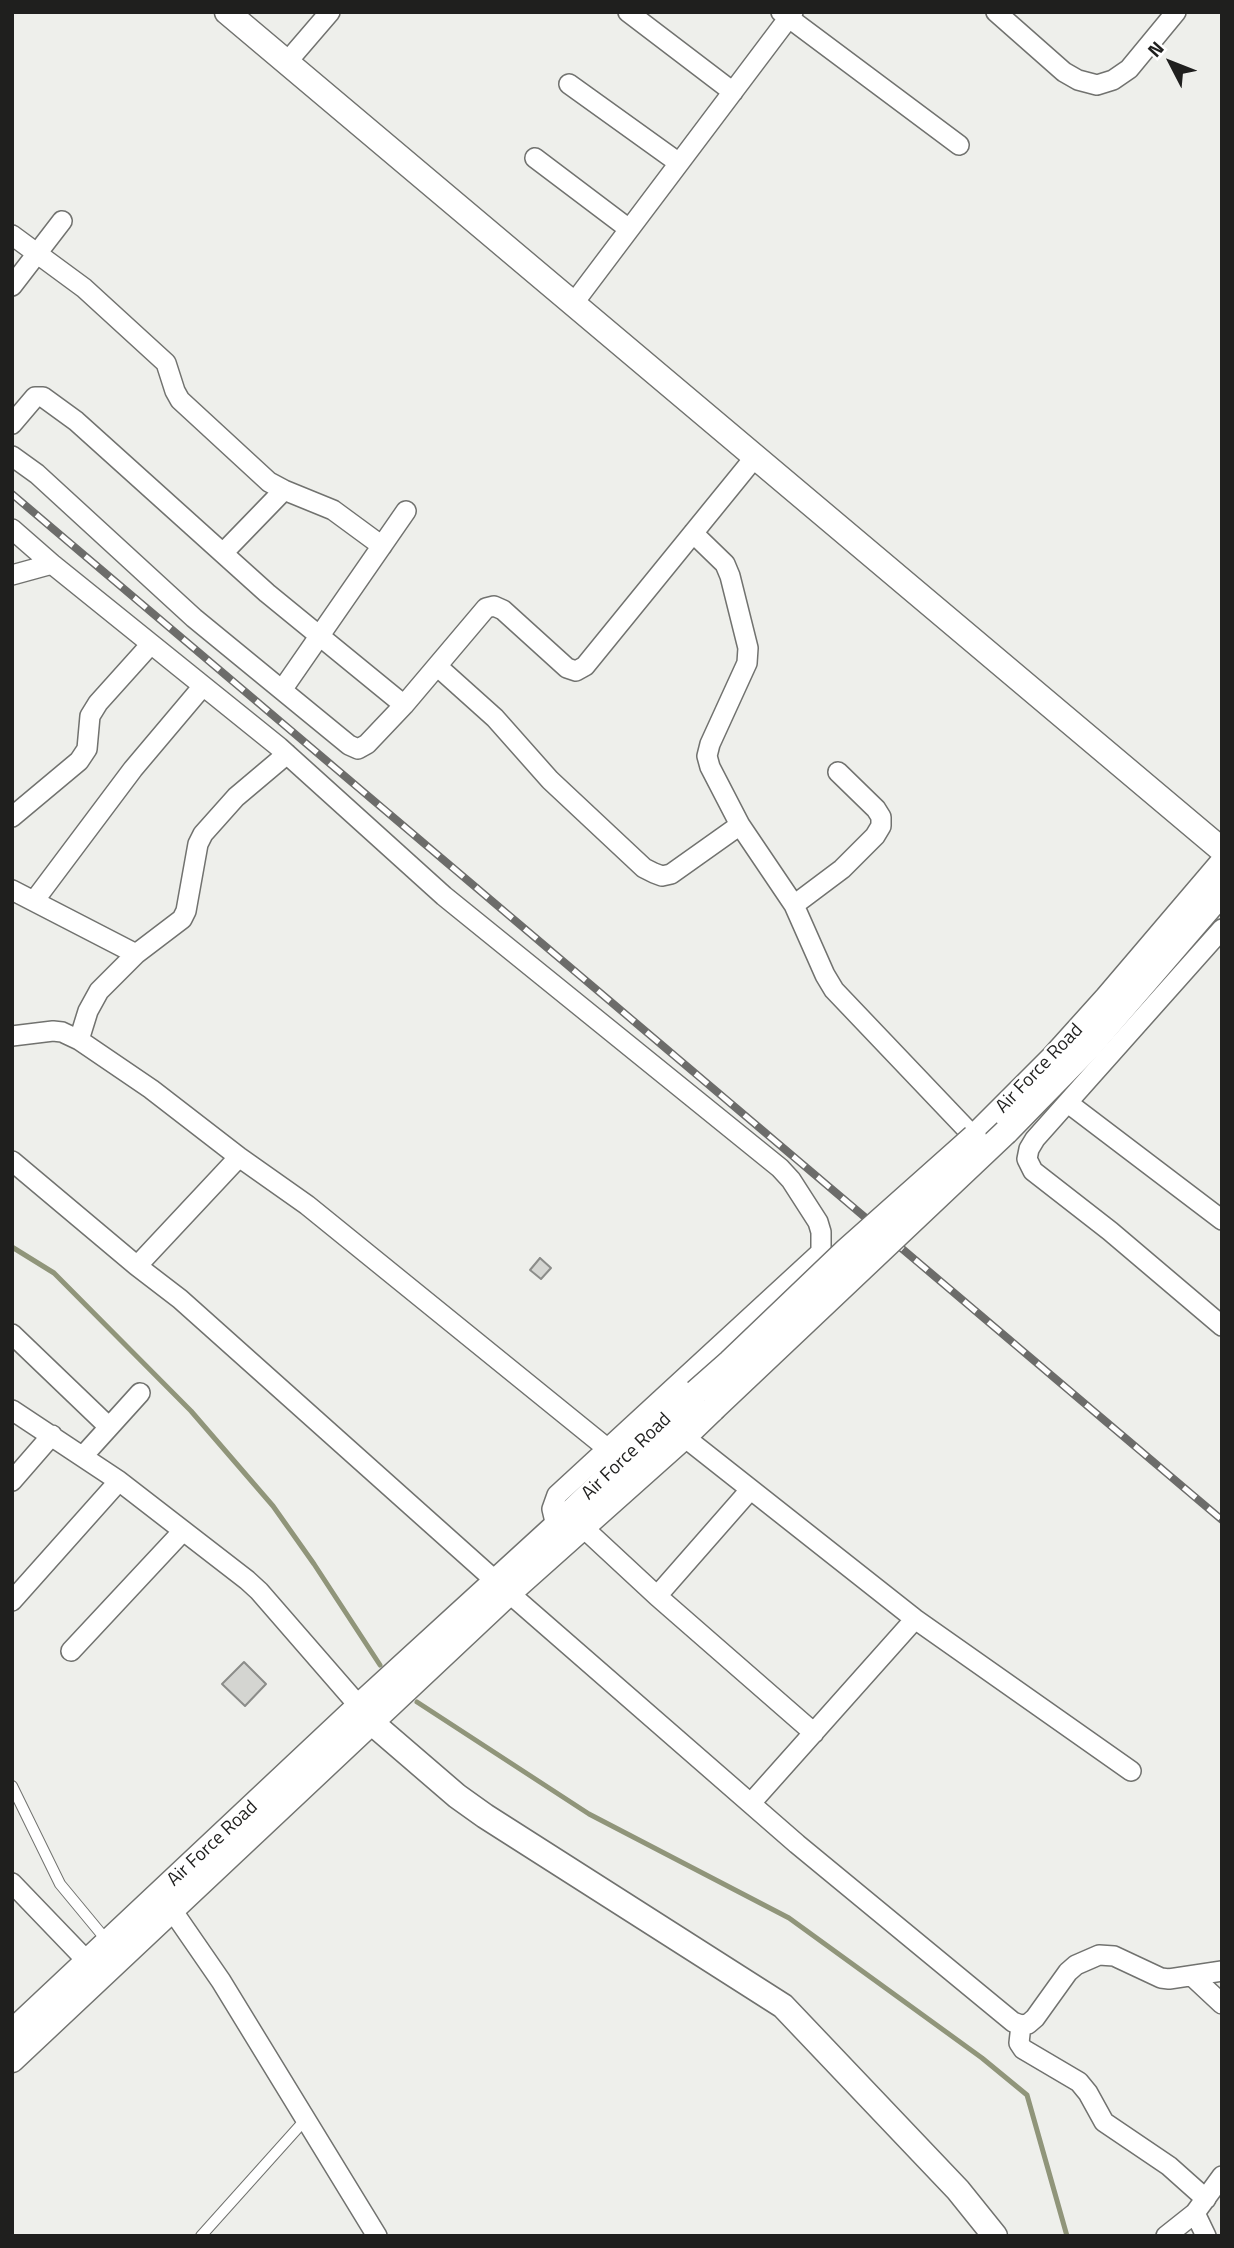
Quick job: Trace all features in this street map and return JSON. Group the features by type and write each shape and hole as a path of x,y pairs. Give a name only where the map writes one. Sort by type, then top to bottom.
{"street":[{"path":"228,12 1222,850"},
{"path":"287,62 330,12"},
{"path":"628,12 733,92"},
{"path":"996,12 1064,72 1078,80 1097,85 1113,80 1129,69 1169,15"},
{"path":"573,304 733,92 787,14 959,145"},
{"path":"569,84 679,163"},
{"path":"536,158 629,229"},
{"path":"12,286 62,221"},
{"path":"12,235 84,288 166,363 174,391 180,400 269,481 333,510 382,546"},
{"path":"12,424 29,402 35,397 43,397 76,421 267,593 404,705"},
{"path":"12,456 37,474 194,618 349,745 358,749 367,744 404,705 486,608 494,606 503,610 567,668 576,671 585,666 755,457"},
{"path":"223,553 284,490"},
{"path":"282,690 406,511"},
{"path":"12,529 287,754 444,896 780,1168 791,1180 818,1222 821,1263 557,1495 552,1509 657,1596 814,1733"},
{"path":"693,533 725,564 747,636 748,648 747,663 710,744 707,756 710,767 740,825 794,905 834,990 974,1137"},
{"path":"12,575 52,564"},
{"path":"12,817 79,761 87,749 90,716 98,703 151,644"},
{"path":"437,666 495,718 550,780 644,868 662,876 671,874 740,825"},
{"path":"34,901 133,769 203,686"},
{"path":"79,1040 88,1011 99,991 136,954 182,919 186,911 198,844 203,834 236,797 287,754"},
{"path":"794,905 842,869 881,826 881,817 876,809 838,772"},
{"name":"Air Force Road","path":"569,1523 684,1437 704,1401 821,1263 974,1137 1053,1058 1222,863"},
{"path":"12,890 136,954"},
{"name":"Air Force Road","path":"12,2032 87,1961 365,1714 503,1586 569,1523 664,1421 704,1401 1006,1132 1091,1045 1222,893"},
{"path":"1222,929 1035,1139 1027,1159 1033,1171 1110,1231 1222,1326"},
{"path":"12,1036 62,1032 79,1040 151,1089 307,1205 608,1450"},
{"path":"1068,1103 1222,1220"},
{"path":"137,1266 239,1157"},
{"path":"12,1161 180,1299 751,1803 1013,2022 1028,2024 1068,1972 1076,1965 1099,1955 1114,1956 1161,1978 1222,1971"},
{"path":"12,1334 110,1427"},
{"path":"83,1456 141,1393"},
{"path":"12,1410 118,1480 259,1591 365,1714 457,1796 783,2006 958,2190 995,2236"},
{"path":"664,1421 915,1619 1131,1771"},
{"path":"12,1481 52,1435"},
{"path":"12,1601 118,1480"},
{"path":"657,1596 750,1490"},
{"path":"71,1651 183,1531"},
{"path":"751,1803 915,1619"},
{"name":"Air Force Road","path":"12,2060 173,1910 365,1714"},
{"path":"12,1883 87,1961"},
{"path":"173,1910 221,1981 377,2236"},
{"path":"1192,1976 1222,2004"},
{"path":"1021,2025 1019,2043 1023,2049 1079,2082 1104,2122 1169,2166 1200,2206 1206,2236"},
{"path":"1166,2236 1200,2206 1222,2176"}],"lane":[{"path":"12,1786 60,1884 108,1942"},
{"path":"201,2236 305,2120"}],"building":[{"path":"540,1258 551,1268 541,1279 530,1270"},
{"path":"244,1662 266,1684 245,1706 222,1684"}],"waterway":[{"path":"12,1247 54,1273 191,1411 273,1506 380,1665"},
{"path":"417,1702 589,1814 789,1918 982,2058 1027,2095 1067,2236"}],"railway":[{"path":"12,494 1222,1520"}]}
